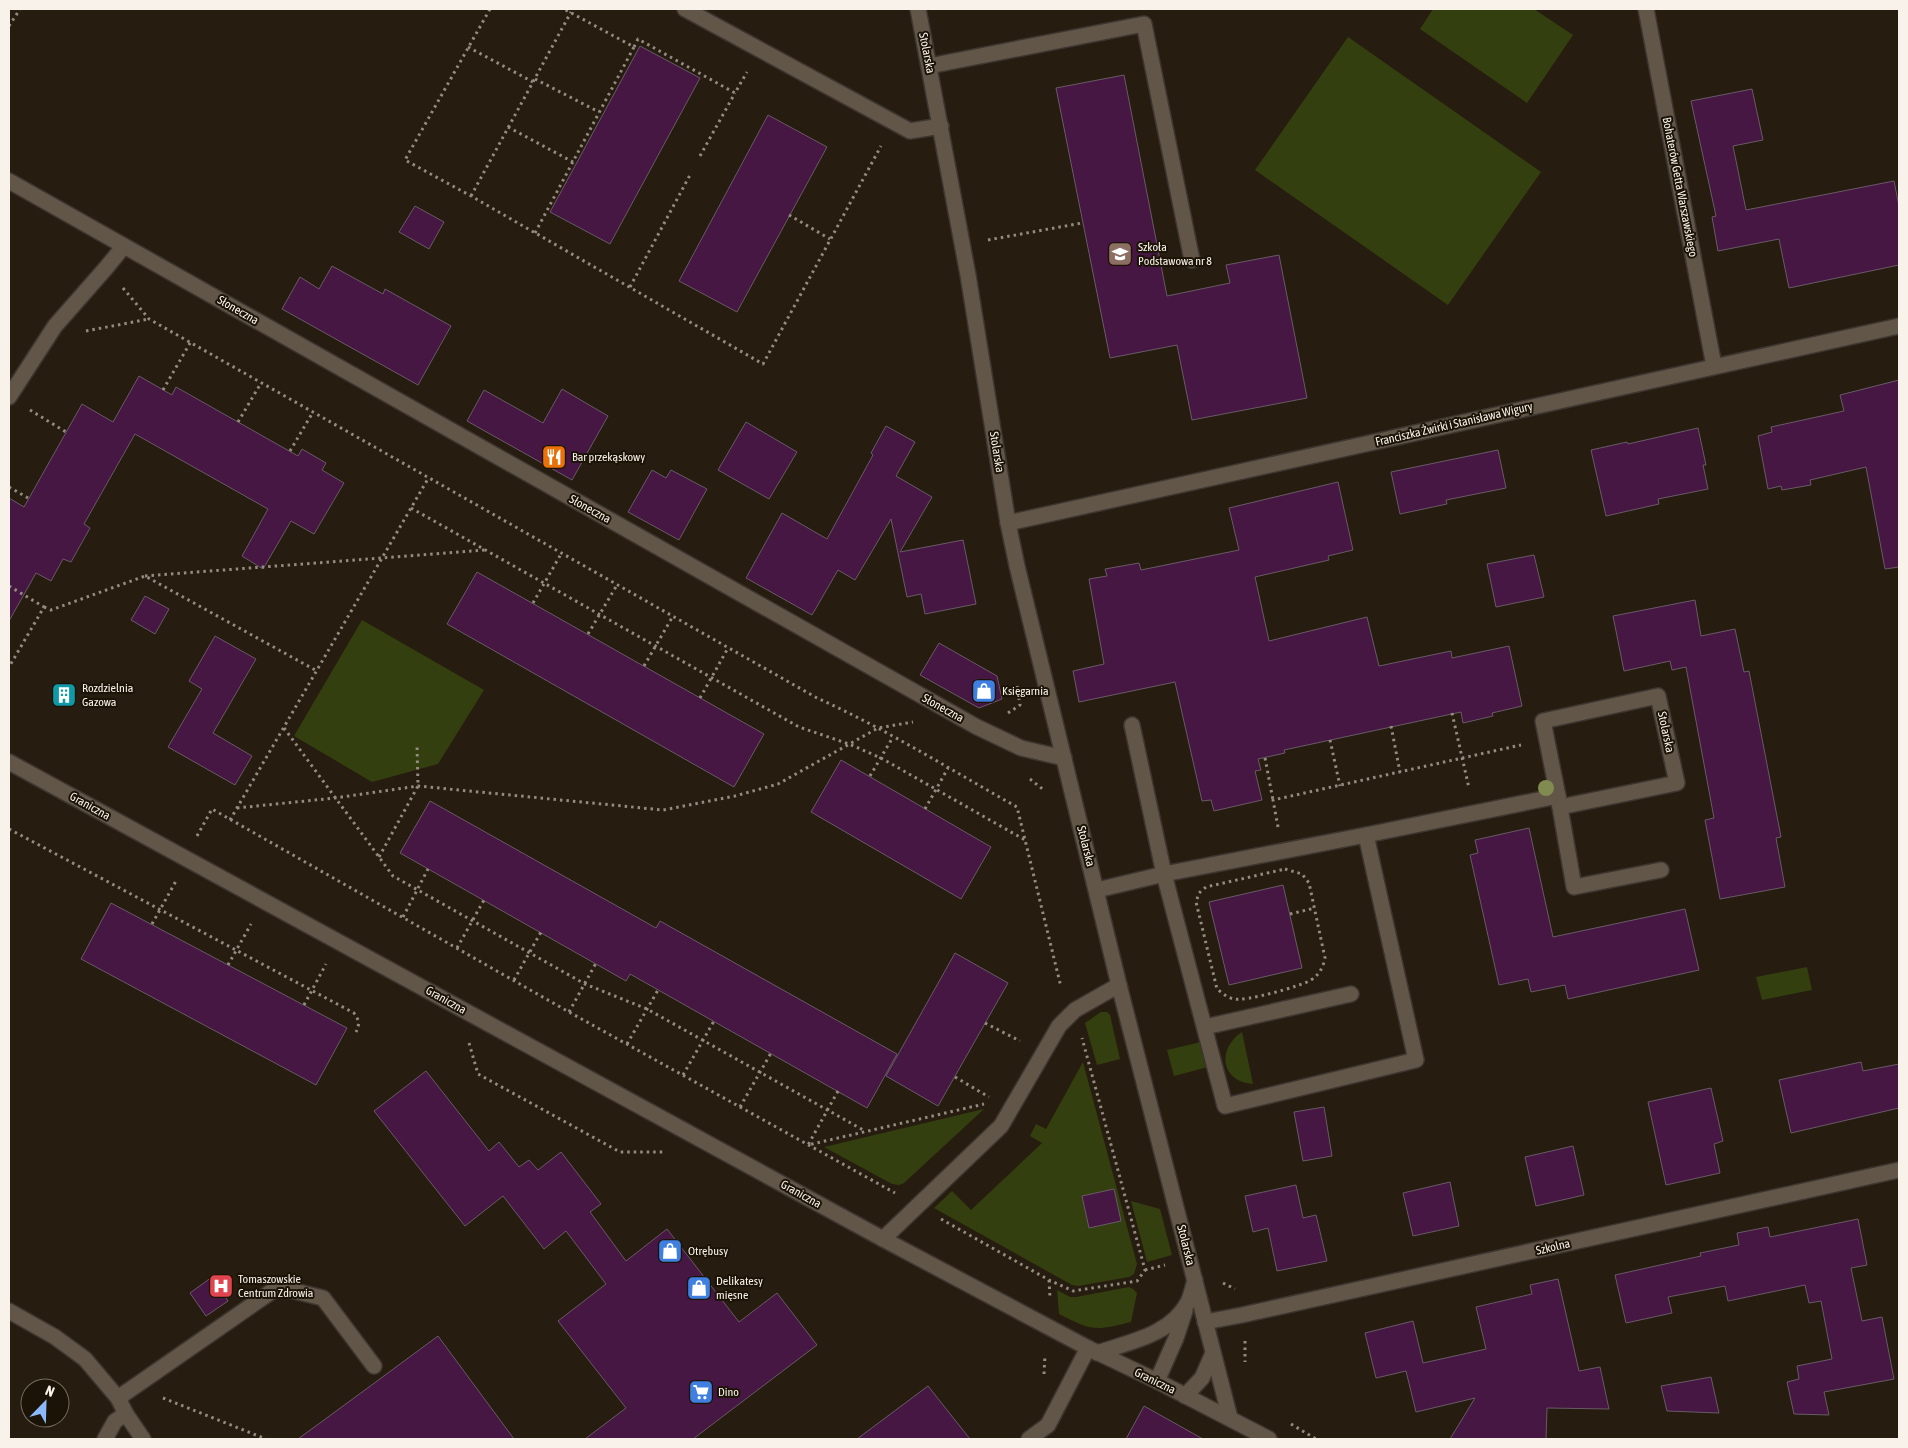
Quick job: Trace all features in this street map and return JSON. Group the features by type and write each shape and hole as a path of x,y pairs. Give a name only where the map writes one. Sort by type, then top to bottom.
{"street":[{"path":"686,9 910,132 941,126"},
{"name":"Stolarska","path":"918,9 968,275 1008,522 1017,566 1119,985 1230,1418"},
{"name":"Bohaterów Getta Warszawskiego","path":"1646,9 1714,366"},
{"path":"929,66 1144,24 1192,260"},
{"name":"Słoneczna","path":"9,181 977,727 1021,748 1064,758"},
{"path":"9,397 54,326 124,246"},
{"name":"Franciszka Żwirki i Stanisława Wigury","path":"1008,522 1899,326"},
{"name":"Stolarska","path":"1097,890 1164,874 1366,835 1559,801 1677,783 1658,696 1543,721 1559,801 1574,886 1662,870"},
{"path":"1132,725 1164,874 1225,1106 1416,1060 1366,835"},
{"name":"Graniczna","path":"9,762 883,1239 1092,1350 1157,1381 1269,1439"},
{"path":"883,1239 1002,1126 1059,1026 1075,1010 1119,985"},
{"path":"1205,1027 1351,994"},
{"name":"Szkolna","path":"1205,1322 1899,1170"},
{"name":"Stolarska","path":"1157,1381 1176,1338 1195,1280"},
{"path":"118,1398 278,1287 323,1298 374,1366"},
{"name":"Stolarska","path":"1092,1350 1153,1334 1175,1320 1188,1302"},
{"path":"9,1311 55,1337 85,1359 118,1398 143,1439"},
{"path":"1029,1439 1048,1425 1092,1350"},
{"path":"1185,1396 1202,1378 1213,1353"},
{"path":"105,1439 115,1421 126,1414"}],"path":[{"path":"9,26 20,9"},
{"path":"490,9 405,160 763,364 885,139"},
{"path":"564,9 634,47"},
{"path":"471,196 570,12"},
{"path":"535,233 638,39 735,93"},
{"path":"468,47 599,112"},
{"path":"700,156 750,66"},
{"path":"508,127 573,162"},
{"path":"630,288 690,175"},
{"path":"789,216 830,239"},
{"path":"987,248 985,240 1082,223"},
{"path":"106,268 149,319 728,648 817,698 878,728 1017,807 1063,995 1075,1010 1145,1270 1137,1281 1073,1292 569,1012 212,810 195,840"},
{"path":"163,390 190,342"},
{"path":"238,422 260,383"},
{"path":"22,406 66,432"},
{"path":"290,451 313,412"},
{"path":"230,820 429,477"},
{"path":"9,487 28,498"},
{"path":"411,508 799,727 849,744 881,758 1025,840"},
{"path":"9,586 50,610 145,576 486,550"},
{"path":"533,603 561,554"},
{"path":"145,576 316,671"},
{"path":"588,634 617,585"},
{"path":"9,667 44,607"},
{"path":"644,666 672,616"},
{"path":"700,698 728,648"},
{"path":"1004,715 1020,705 1016,686"},
{"path":"1452,713 1469,790"},
{"path":"237,808 335,798 418,786 663,810 735,796 778,784 878,728 920,721"},
{"path":"1391,726 1400,772"},
{"path":"284,728 393,876 585,984 647,1009 865,1131"},
{"path":"870,776 893,737"},
{"path":"1330,740 1340,786"},
{"path":"1273,800 1526,744"},
{"path":"379,857 418,786 417,745"},
{"path":"1265,758 1278,829"},
{"path":"925,809 948,768"},
{"path":"1027,776 1049,798"},
{"path":"9,829 354,1013 359,1025 356,1032"},
{"path":"403,918 428,869"},
{"path":"1285,869 1294,870 1302,874 1309,883 1315,908 1325,958 1324,966 1310,981 1259,996 1236,1000 1217,989 1196,902 1199,893 1206,887 1285,869"},
{"path":"152,924 177,879"},
{"path":"457,948 484,900"},
{"path":"1290,914 1315,908"},
{"path":"228,965 253,921"},
{"path":"514,980 541,932"},
{"path":"304,1005 328,962"},
{"path":"569,1012 596,963"},
{"path":"627,1044 658,990"},
{"path":"684,1075 714,1021"},
{"path":"985,1023 1027,1045"},
{"path":"740,1107 771,1053"},
{"path":"955,1077 996,1101"},
{"path":"808,1145 838,1091"},
{"path":"808,1145 987,1103"},
{"path":"1245,1338 1246,1369"},
{"path":"1284,1420 1316,1439"}],"green space":[{"path":"1433,9 1534,9 1573,35 1527,103 1420,29"},
{"path":"1348,37 1541,172 1448,305 1255,170"},
{"path":"362,620 484,690 438,764 372,782 294,736"},
{"path":"1807,967 1812,990 1762,1000 1756,977"},
{"path":"1101,1012 1107,1012 1110,1015 1120,1059 1097,1065 1085,1023"},
{"path":"1242,1032 1253,1084 1242,1082 1234,1077 1226,1064 1228,1047"},
{"path":"1201,1042 1208,1067 1174,1076 1167,1050"},
{"path":"1083,1062 1137,1264 1134,1274 1129,1277 1078,1286 1072,1285 934,1208 952,1191 971,1210 1042,1143 1030,1136 1036,1124 1046,1129"},
{"path":"984,1109 904,1183 899,1185 892,1184 824,1147"},
{"path":"1131,1201 1160,1209 1172,1255 1147,1262"},
{"path":"1129,1287 1137,1293 1131,1322 1094,1328 1079,1324 1059,1314 1057,1290 1070,1297 1076,1297"}],"building":[{"path":"640,46 700,78 610,244 550,212"},
{"path":"1124,75 1167,296 1230,283 1226,265 1279,255 1307,398 1192,420 1177,345 1110,358 1056,88"},
{"path":"1752,89 1763,140 1733,146 1746,210 1894,181 1899,206 1899,265 1789,288 1779,239 1718,251 1712,217 1716,216 1691,101"},
{"path":"768,115 827,147 737,312 679,281"},
{"path":"415,206 444,222 429,249 399,232"},
{"path":"332,266 383,294 385,289 451,326 418,385 282,309 300,277 319,289"},
{"path":"139,376 172,395 176,387 298,456 302,449 326,463 322,470 344,483 314,534 291,521 263,569 242,556 268,509 135,434 84,524 90,528 71,562 63,559 51,581 36,573 9,621 9,498 24,507 82,404 113,422"},
{"path":"1899,380 1899,567 1885,569 1866,467 1810,480 1811,485 1782,490 1781,486 1768,489 1758,436 1772,432 1771,427 1844,411 1840,395"},
{"path":"562,389 608,416 572,480 467,421 484,390 543,423"},
{"path":"746,422 797,452 769,499 718,470"},
{"path":"886,426 915,442 896,476 932,497 900,552 963,540 976,604 925,614 921,594 907,597 891,519 855,580 838,570 812,615 746,578 782,513 827,539 873,455 871,453"},
{"path":"1698,428 1706,465 1703,465 1708,489 1658,499 1659,504 1606,516 1591,450 1627,442 1628,444"},
{"path":"1498,450 1506,488 1446,500 1447,504 1400,514 1391,472"},
{"path":"652,470 666,478 671,470 707,489 679,540 628,512"},
{"path":"1338,482 1353,550 1328,556 1329,560 1255,577 1269,641 1367,617 1379,666 1451,651 1452,658 1509,646 1522,706 1492,713 1493,716 1463,723 1461,712 1284,750 1285,753 1258,759 1261,770 1255,771 1262,800 1214,811 1211,800 1202,801 1175,682 1079,702 1073,671 1104,664 1089,579 1107,576 1105,569 1139,563 1141,570 1239,550 1229,508"},
{"path":"1534,555 1544,597 1496,607 1487,564"},
{"path":"477,572 764,734 734,787 447,624"},
{"path":"145,596 169,609 155,634 131,620"},
{"path":"1695,600 1701,636 1735,629 1744,672 1749,671 1781,837 1776,838 1785,887 1720,899 1705,820 1714,818 1686,667 1672,670 1670,661 1624,671 1613,616"},
{"path":"215,636 256,659 213,733 252,756 235,785 168,747 202,689 189,681"},
{"path":"939,643 997,676 1002,699 979,708 920,675"},
{"path":"841,760 991,847 961,899 811,812"},
{"path":"430,801 656,928 660,921 897,1054 867,1108 630,974 626,981 400,853"},
{"path":"1529,828 1553,937 1685,909 1699,970 1568,999 1565,985 1531,992 1528,979 1499,985 1470,855 1478,853 1475,840"},
{"path":"1283,885 1302,968 1229,985 1209,902"},
{"path":"111,903 347,1028 316,1085 81,959"},
{"path":"955,953 1008,983 938,1106 886,1076"},
{"path":"1861,1062 1863,1071 1899,1064 1899,1108 1791,1133 1779,1080"},
{"path":"426,1071 489,1151 499,1142 519,1167 529,1160 538,1170 561,1152 601,1204 590,1212 626,1261 667,1229 739,1322 777,1293 817,1345 693,1439 585,1439 626,1408 558,1321 606,1284 566,1231 544,1249 503,1196 465,1226 374,1111"},
{"path":"1711,1088 1723,1141 1714,1144 1720,1173 1666,1185 1648,1102"},
{"path":"1324,1107 1332,1156 1303,1161 1294,1112"},
{"path":"1573,1146 1584,1195 1536,1206 1525,1157"},
{"path":"1450,1182 1459,1226 1413,1236 1403,1193"},
{"path":"1296,1185 1303,1218 1316,1215 1327,1261 1277,1271 1268,1228 1253,1232 1245,1196"},
{"path":"1114,1189 1121,1221 1089,1228 1082,1196"},
{"path":"1858,1219 1867,1265 1851,1268 1862,1321 1882,1317 1894,1379 1824,1392 1829,1415 1794,1414 1787,1382 1799,1379 1797,1366 1832,1359 1821,1301 1809,1303 1805,1285 1728,1301 1725,1286 1668,1297 1672,1313 1626,1323 1615,1275 1701,1256 1700,1253 1739,1245 1737,1233 1768,1227 1770,1237"},
{"path":"212,1277 228,1301 206,1316 190,1293"},
{"path":"1558,1279 1579,1371 1600,1367 1609,1409 1547,1408 1546,1439 1450,1439 1475,1398 1416,1412 1406,1371 1376,1378 1365,1333 1413,1321 1423,1363 1486,1349 1476,1307 1532,1294 1530,1285"},
{"path":"438,1336 514,1439 298,1439 369,1387"},
{"path":"1711,1377 1719,1413 1667,1411 1661,1386"},
{"path":"928,1386 970,1439 857,1439"},
{"path":"1144,1406 1203,1439 1126,1439"}],"place":[{"name":"Szkoła Podstawowa nr 8","path":"1120,254"},
{"name":"Bar przekąskowy","path":"554,457"},
{"name":"Księgarnia","path":"984,691"},
{"name":"Rozdzielnia Gazowa","path":"64,695"},
{"name":"Otrębusy","path":"670,1251"},
{"name":"Tomaszowskie Centrum Zdrowia","path":"221,1286"},
{"name":"Delikatesy mięsne","path":"699,1288"},
{"name":"Dino","path":"701,1392"}]}
